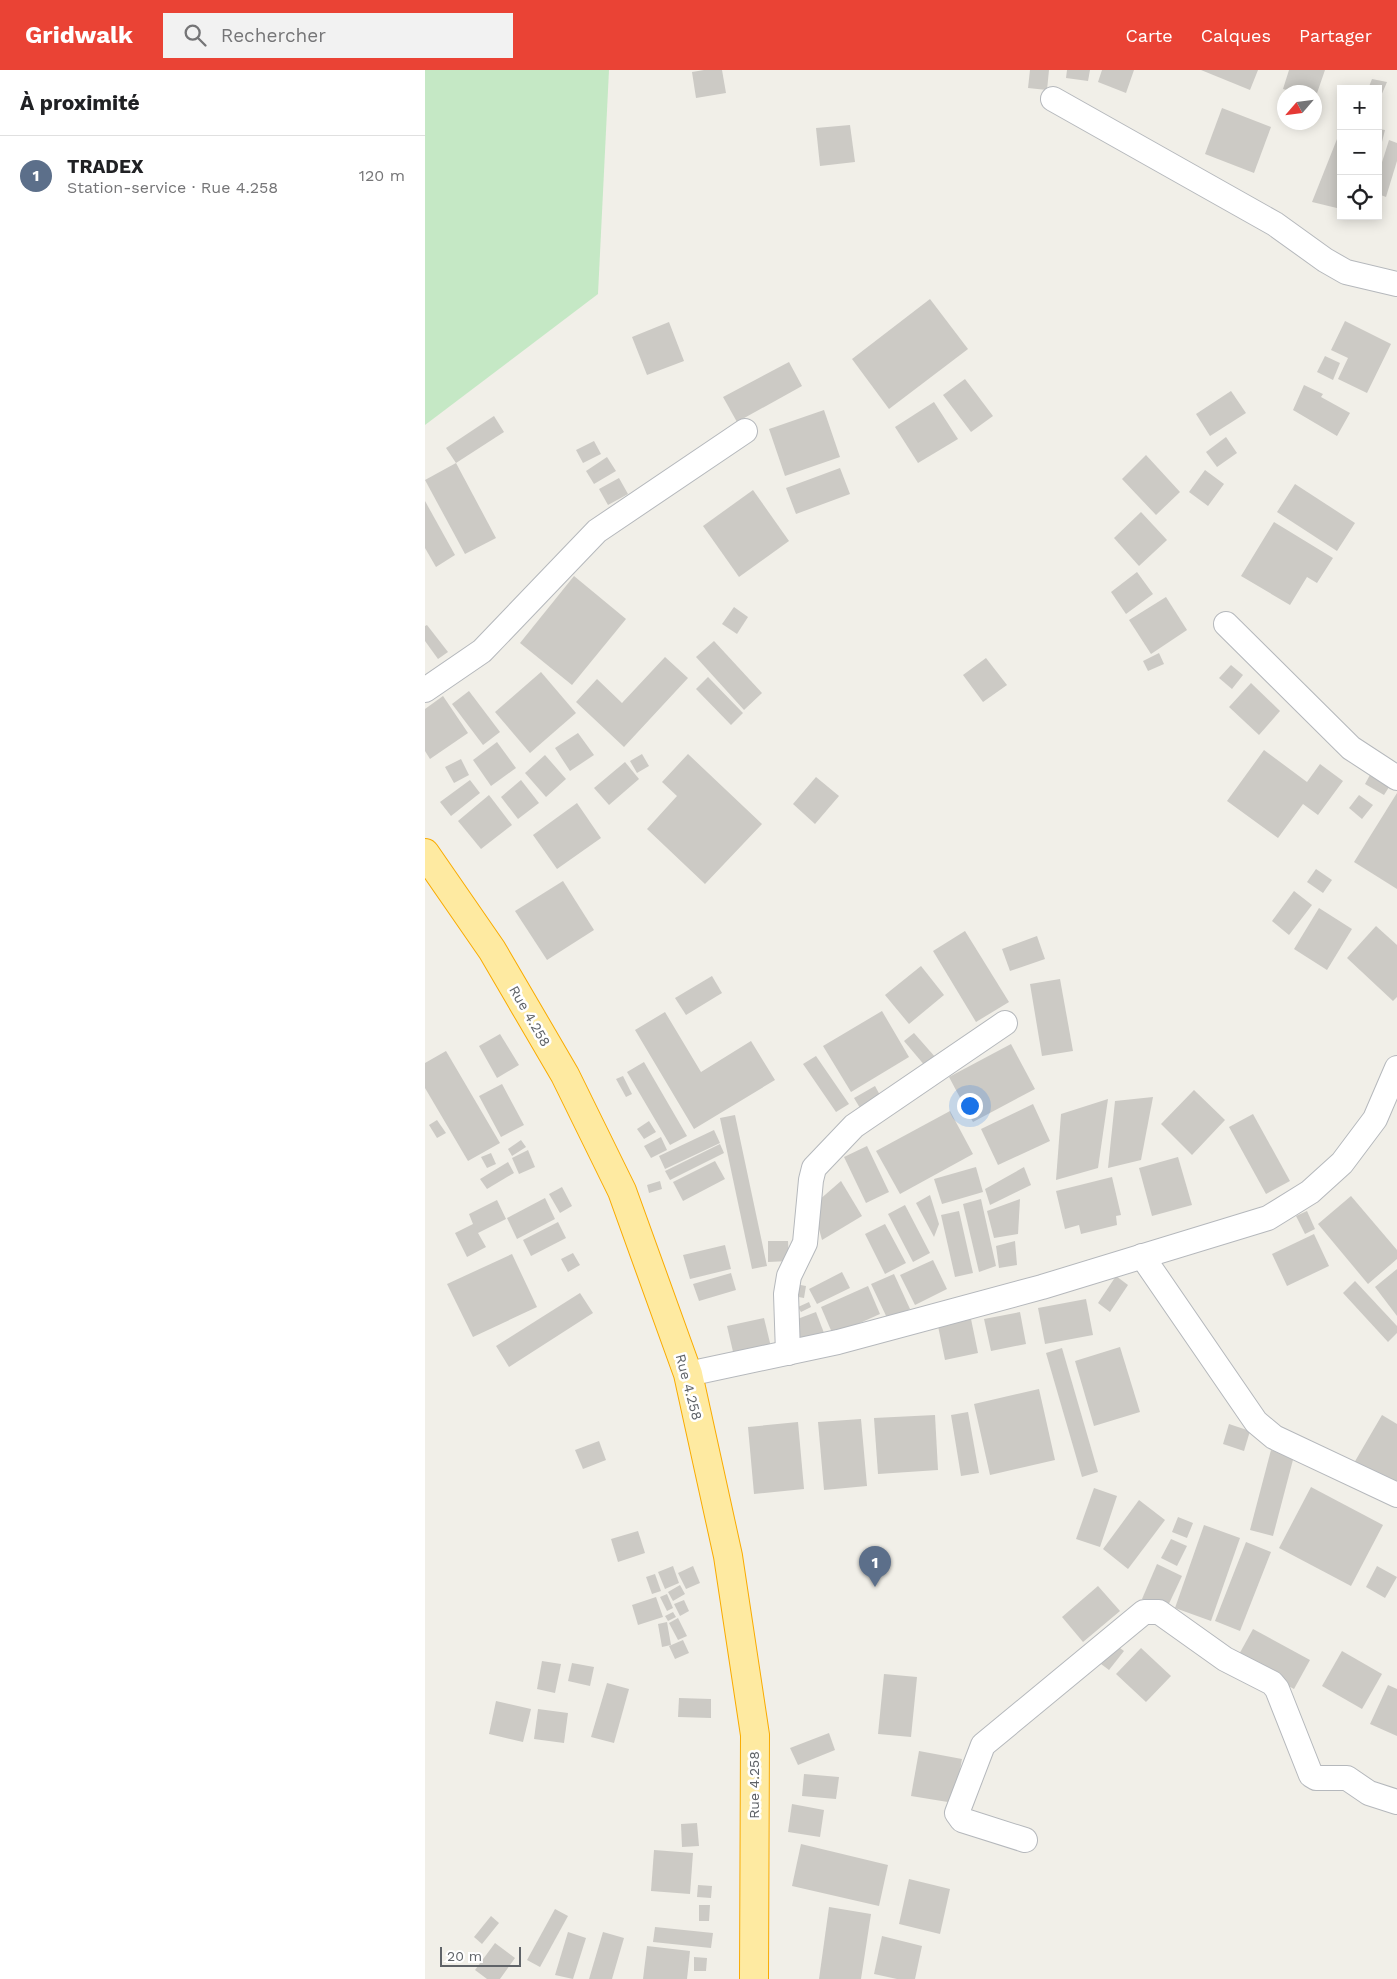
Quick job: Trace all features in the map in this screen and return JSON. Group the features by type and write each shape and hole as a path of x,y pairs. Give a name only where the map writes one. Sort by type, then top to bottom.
{"highway":[{"name":"Rue 4.258","path":"425,853 492,950 569,1084 622,1191 688,1374 728,1556 755,1735 754,1979"}],"street":[{"path":"1053,99 1275,224 1325,260 1346,272 1397,284"},
{"path":"425,690 482,651 597,531 745,431"},
{"path":"1225,624 1351,748 1397,778"},
{"path":"788,1353 786,1294 789,1276 805,1244 811,1180 815,1168 854,1126 1005,1023"},
{"path":"688,1374 838,1342 1042,1287 1268,1218 1310,1192 1342,1163 1375,1119 1397,1068"},
{"path":"1142,1256 1256,1422 1275,1437 1397,1495"},
{"path":"1025,1840 962,1820 957,1813 983,1745 1144,1612 1159,1612 1225,1660 1272,1683 1277,1689 1311,1775 1316,1778 1347,1778 1369,1793 1397,1802"}],"green space":[{"path":"425,70 609,70 598,294 425,425"}],"building":[{"path":"722,70 726,93 696,98 692,72"},
{"path":"1030,70 1049,70 1047,90 1028,88"},
{"path":"1067,70 1090,70 1088,81 1066,78"},
{"path":"1102,70 1134,70 1126,93 1098,82"},
{"path":"1201,70 1258,70 1250,90"},
{"path":"1289,70 1325,70 1320,85 1284,85"},
{"path":"1372,79 1387,82 1382,94 1382,85 1370,85"},
{"path":"1222,108 1271,127 1254,173 1205,154"},
{"path":"850,125 855,162 820,166 816,128"},
{"path":"1382,130 1385,130 1382,142"},
{"path":"1337,139 1337,208 1312,202"},
{"path":"1389,140 1397,143 1397,161 1386,197 1382,196 1382,162"},
{"path":"930,299 968,349 889,409 852,359"},
{"path":"1345,321 1391,344 1367,393 1338,379 1348,358 1331,350"},
{"path":"669,322 684,361 647,375 632,337"},
{"path":"1325,356 1340,363 1333,380 1317,372"},
{"path":"789,362 802,386 737,422 723,397"},
{"path":"965,379 993,416 971,432 943,395"},
{"path":"1304,385 1323,394 1321,397 1350,413 1337,436 1293,410"},
{"path":"1231,391 1246,413 1210,436 1196,414"},
{"path":"934,402 958,439 918,463 895,427"},
{"path":"824,410 840,457 785,476 769,429"},
{"path":"494,416 504,432 456,463 446,448"},
{"path":"1226,437 1237,453 1217,467 1206,452"},
{"path":"594,441 601,454 583,463 576,450"},
{"path":"1146,455 1180,492 1156,515 1122,479"},
{"path":"607,457 616,471 594,484 586,471"},
{"path":"456,463 496,538 465,554 425,480"},
{"path":"840,468 850,494 796,514 786,488"},
{"path":"1205,470 1224,484 1208,506 1189,492"},
{"path":"619,478 628,494 608,505 599,489"},
{"path":"1295,484 1355,523 1337,551 1277,512"},
{"path":"753,490 789,541 739,577 703,526"},
{"path":"425,501 455,555 436,567 425,548"},
{"path":"1141,512 1167,540 1139,566 1114,538"},
{"path":"1274,522 1333,558 1317,583 1307,577 1290,605 1241,576"},
{"path":"1137,572 1153,594 1126,614 1111,592"},
{"path":"574,576 626,619 572,685 520,643"},
{"path":"1166,597 1187,630 1151,654 1129,620"},
{"path":"734,607 748,617 737,634 722,624"},
{"path":"427,625 448,652 438,659 425,641 425,626"},
{"path":"714,641 762,693 744,710 696,657"},
{"path":"1159,653 1164,664 1148,671 1143,661"},
{"path":"665,657 688,678 624,747 576,702 597,679 622,703"},
{"path":"986,658 1007,685 983,702 963,675"},
{"path":"1231,665 1243,675 1232,689 1219,678"},
{"path":"541,672 576,713 530,753 495,712"},
{"path":"708,677 743,713 731,725 696,689"},
{"path":"1251,683 1280,711 1259,735 1229,707"},
{"path":"469,691 500,732 483,745 452,704"},
{"path":"443,696 468,733 430,759 425,751 425,709"},
{"path":"578,733 594,755 570,771 555,748"},
{"path":"497,742 516,768 491,786 473,760"},
{"path":"1264,750 1307,782 1320,764 1343,781 1318,815 1303,804 1278,838 1227,801"},
{"path":"642,754 649,766 637,773 630,761"},
{"path":"688,754 762,824 705,884 647,829 677,796 662,782"},
{"path":"545,755 566,779 546,797 525,773"},
{"path":"461,759 469,775 454,783 445,767"},
{"path":"625,762 639,779 609,805 594,788"},
{"path":"1371,773 1391,784 1384,795 1365,784"},
{"path":"816,777 839,796 815,824 793,804"},
{"path":"470,780 480,793 451,816 440,802"},
{"path":"521,780 539,803 518,819 501,797"},
{"path":"1397,793 1397,889 1354,862"},
{"path":"489,795 512,825 481,849 458,821"},
{"path":"1359,795 1373,805 1362,819 1349,808"},
{"path":"577,803 601,838 557,869 533,835"},
{"path":"1316,869 1332,880 1323,893 1307,882"},
{"path":"563,881 594,930 547,960 515,911"},
{"path":"1294,891 1312,905 1289,935 1272,921"},
{"path":"1319,908 1352,929 1327,970 1294,949"},
{"path":"1376,926 1397,945 1397,997 1393,1001 1347,958"},
{"path":"965,931 1009,1002 976,1022 933,951"},
{"path":"1037,936 1045,959 1010,971 1002,949"},
{"path":"921,966 944,995 909,1024 885,995"},
{"path":"712,976 722,993 686,1015 675,998"},
{"path":"1060,979 1073,1051 1042,1056 1030,984"},
{"path":"882,1011 909,1057 851,1092 823,1046"},
{"path":"665,1012 701,1072 751,1041 775,1080 694,1129 635,1030"},
{"path":"914,1033 936,1058 926,1067 904,1041"},
{"path":"500,1034 519,1065 497,1078 479,1046"},
{"path":"1011,1044 1035,1089 973,1122 949,1077"},
{"path":"446,1051 500,1143 468,1161 425,1088 425,1063"},
{"path":"816,1056 849,1104 836,1112 803,1064"},
{"path":"644,1062 687,1136 670,1145 627,1072"},
{"path":"623,1076 632,1094 626,1097 616,1079"},
{"path":"502,1084 524,1125 501,1137 479,1096"},
{"path":"875,1086 881,1097 860,1108 854,1098"},
{"path":"1194,1090 1225,1120 1192,1155 1161,1124"},
{"path":"1153,1097 1141,1160 1108,1168 1115,1101"},
{"path":"1108,1099 1098,1168 1056,1180 1061,1114"},
{"path":"1033,1104 1050,1141 998,1165 981,1129"},
{"path":"950,1111 973,1154 900,1194 876,1151"},
{"path":"1253,1114 1290,1181 1266,1194 1229,1127"},
{"path":"735,1115 767,1266 752,1269 720,1118"},
{"path":"437,1120 446,1133 437,1138 429,1125"},
{"path":"649,1121 656,1132 644,1139 637,1129"},
{"path":"714,1130 720,1143 665,1169 659,1156"},
{"path":"661,1137 667,1150 651,1158 644,1146"},
{"path":"521,1140 526,1147 512,1156 508,1149"},
{"path":"720,1144 724,1153 670,1180 665,1171"},
{"path":"867,1146 889,1192 866,1203 844,1157"},
{"path":"528,1150 535,1167 519,1174 512,1158"},
{"path":"491,1153 496,1164 487,1168 481,1157"},
{"path":"1178,1157 1192,1205 1152,1216 1139,1168"},
{"path":"715,1161 725,1179 683,1201 673,1182"},
{"path":"508,1162 514,1173 487,1189 480,1179"},
{"path":"976,1167 983,1192 942,1204 934,1179"},
{"path":"1024,1167 1031,1185 990,1205 985,1189"},
{"path":"1112,1177 1121,1215 1116,1216 1117,1225 1081,1234 1079,1225 1065,1229 1056,1191"},
{"path":"660,1181 662,1189 649,1193 647,1185"},
{"path":"841,1181 862,1216 822,1240 816,1218 818,1201"},
{"path":"562,1187 572,1206 560,1213 549,1194"},
{"path":"930,1195 939,1224 934,1237 916,1203"},
{"path":"1351,1196 1397,1250 1397,1259 1368,1284 1318,1224"},
{"path":"545,1198 555,1219 517,1239 507,1218"},
{"path":"981,1199 996,1266 979,1272 963,1204"},
{"path":"1020,1199 1018,1234 994,1238 987,1211"},
{"path":"497,1200 506,1219 478,1233 486,1247 467,1257 455,1233 473,1224 469,1214"},
{"path":"905,1205 930,1253 913,1262 888,1214"},
{"path":"959,1211 973,1273 955,1277 941,1215"},
{"path":"1307,1211 1315,1229 1305,1234 1296,1216"},
{"path":"558,1222 566,1238 531,1256 523,1240"},
{"path":"885,1224 906,1263 885,1274 865,1234"},
{"path":"1314,1234 1329,1266 1287,1286 1272,1254"},
{"path":"768,1241 788,1241 789,1261 768,1262"},
{"path":"1015,1241 1017,1265 999,1268 996,1246"},
{"path":"725,1245 731,1269 690,1279 683,1255"},
{"path":"573,1253 580,1265 568,1272 561,1259"},
{"path":"512,1254 537,1307 473,1337 447,1284"},
{"path":"933,1260 947,1289 915,1305 900,1275"},
{"path":"1397,1269 1397,1316 1375,1287"},
{"path":"842,1272 850,1288 817,1304 809,1289"},
{"path":"731,1273 736,1290 699,1301 693,1284"},
{"path":"894,1274 910,1309 888,1320 871,1284"},
{"path":"1116,1276 1128,1285 1110,1312 1098,1303"},
{"path":"1355,1281 1397,1326 1397,1333 1388,1342 1343,1293"},
{"path":"795,1284 806,1286 804,1298 793,1296"},
{"path":"868,1286 880,1314 833,1335 821,1307"},
{"path":"580,1293 593,1313 509,1367 496,1346"},
{"path":"1086,1299 1093,1335 1045,1344 1038,1308"},
{"path":"809,1302 811,1307 801,1312 798,1307"},
{"path":"816,1312 824,1333 800,1342 792,1321"},
{"path":"1020,1312 1026,1344 991,1351 984,1319"},
{"path":"764,1318 771,1347 734,1356 727,1326"},
{"path":"971,1319 978,1353 945,1360 938,1326"},
{"path":"1120,1347 1140,1412 1094,1426 1075,1361"},
{"path":"1062,1348 1098,1472 1082,1477 1046,1353"},
{"path":"1039,1389 1055,1460 990,1475 974,1404"},
{"path":"968,1412 979,1473 961,1476 951,1415"},
{"path":"935,1415 938,1470 878,1474 874,1418"},
{"path":"1382,1415 1397,1424 1397,1488 1354,1463"},
{"path":"861,1419 867,1486 824,1490 818,1422"},
{"path":"798,1422 804,1489 754,1494 748,1427"},
{"path":"1229,1424 1250,1431 1244,1451 1223,1444"},
{"path":"599,1441 606,1460 583,1469 575,1450"},
{"path":"1271,1450 1294,1456 1273,1536 1250,1530"},
{"path":"1311,1487 1383,1525 1351,1586 1279,1548"},
{"path":"1094,1488 1117,1496 1100,1547 1076,1539"},
{"path":"1139,1500 1165,1520 1128,1569 1103,1549"},
{"path":"1178,1517 1193,1523 1187,1538 1172,1532"},
{"path":"1204,1525 1240,1538 1211,1621 1175,1608"},
{"path":"638,1531 645,1553 618,1562 611,1539"},
{"path":"1171,1539 1187,1546 1177,1566 1161,1558"},
{"path":"1246,1542 1271,1552 1240,1631 1215,1621"},
{"path":"1157,1564 1182,1576 1166,1610 1142,1599"},
{"path":"673,1566 679,1583 665,1589 658,1572"},
{"path":"693,1566 700,1583 686,1589 678,1573"},
{"path":"1377,1566 1397,1577 1385,1598 1366,1587"},
{"path":"655,1574 661,1591 652,1594 646,1577"},
{"path":"680,1585 685,1594 673,1601 668,1592"},
{"path":"1098,1586 1120,1611 1083,1642 1062,1617"},
{"path":"667,1594 673,1608 667,1611 660,1597"},
{"path":"656,1597 663,1617 638,1625 632,1605"},
{"path":"684,1600 689,1611 680,1616 674,1604"},
{"path":"673,1612 676,1617 668,1621 665,1616"},
{"path":"678,1618 687,1636 678,1640 669,1623"},
{"path":"667,1622 671,1645 662,1647 658,1624"},
{"path":"1253,1629 1310,1660 1294,1689 1237,1658"},
{"path":"683,1640 689,1653 675,1659 669,1646"},
{"path":"1112,1642 1124,1651 1109,1670 1097,1661"},
{"path":"1141,1648 1171,1676 1146,1702 1116,1674"},
{"path":"1342,1651 1382,1674 1362,1709 1322,1686"},
{"path":"542,1661 561,1664 555,1693 537,1689"},
{"path":"572,1663 594,1667 590,1686 568,1681"},
{"path":"884,1674 917,1677 911,1737 878,1734"},
{"path":"607,1683 629,1689 614,1743 591,1737"},
{"path":"1388,1685 1397,1689 1397,1736 1370,1724"},
{"path":"679,1698 711,1699 711,1718 678,1717"},
{"path":"496,1701 531,1709 523,1742 489,1734"},
{"path":"538,1709 568,1713 564,1743 534,1739"},
{"path":"829,1733 835,1750 798,1765 790,1748"},
{"path":"919,1751 962,1759 954,1803 911,1796"},
{"path":"804,1774 839,1777 836,1799 802,1796"},
{"path":"792,1804 824,1810 820,1837 788,1832"},
{"path":"697,1823 699,1846 682,1847 681,1824"},
{"path":"801,1844 888,1865 879,1906 792,1886"},
{"path":"654,1850 693,1853 690,1894 651,1891"},
{"path":"909,1879 950,1889 940,1934 899,1924"},
{"path":"698,1885 712,1886 711,1898 697,1897"},
{"path":"699,1905 710,1905 709,1921 699,1921"},
{"path":"829,1907 871,1914 861,1979 819,1979"},
{"path":"555,1909 568,1916 540,1967 527,1960"},
{"path":"491,1916 499,1923 482,1944 474,1937"},
{"path":"655,1927 713,1933 711,1948 653,1942"},
{"path":"568,1932 586,1938 573,1979 555,1975"},
{"path":"603,1932 624,1938 612,1979 589,1979"},
{"path":"882,1936 922,1946 915,1979 897,1979 874,1974"},
{"path":"495,1943 515,1958 500,1979 487,1979 475,1970"},
{"path":"647,1946 690,1951 687,1979 643,1979"},
{"path":"694,1957 707,1958 706,1971 694,1971"}],"place":[{"name":"TRADEX","path":"875,1587"}]}
